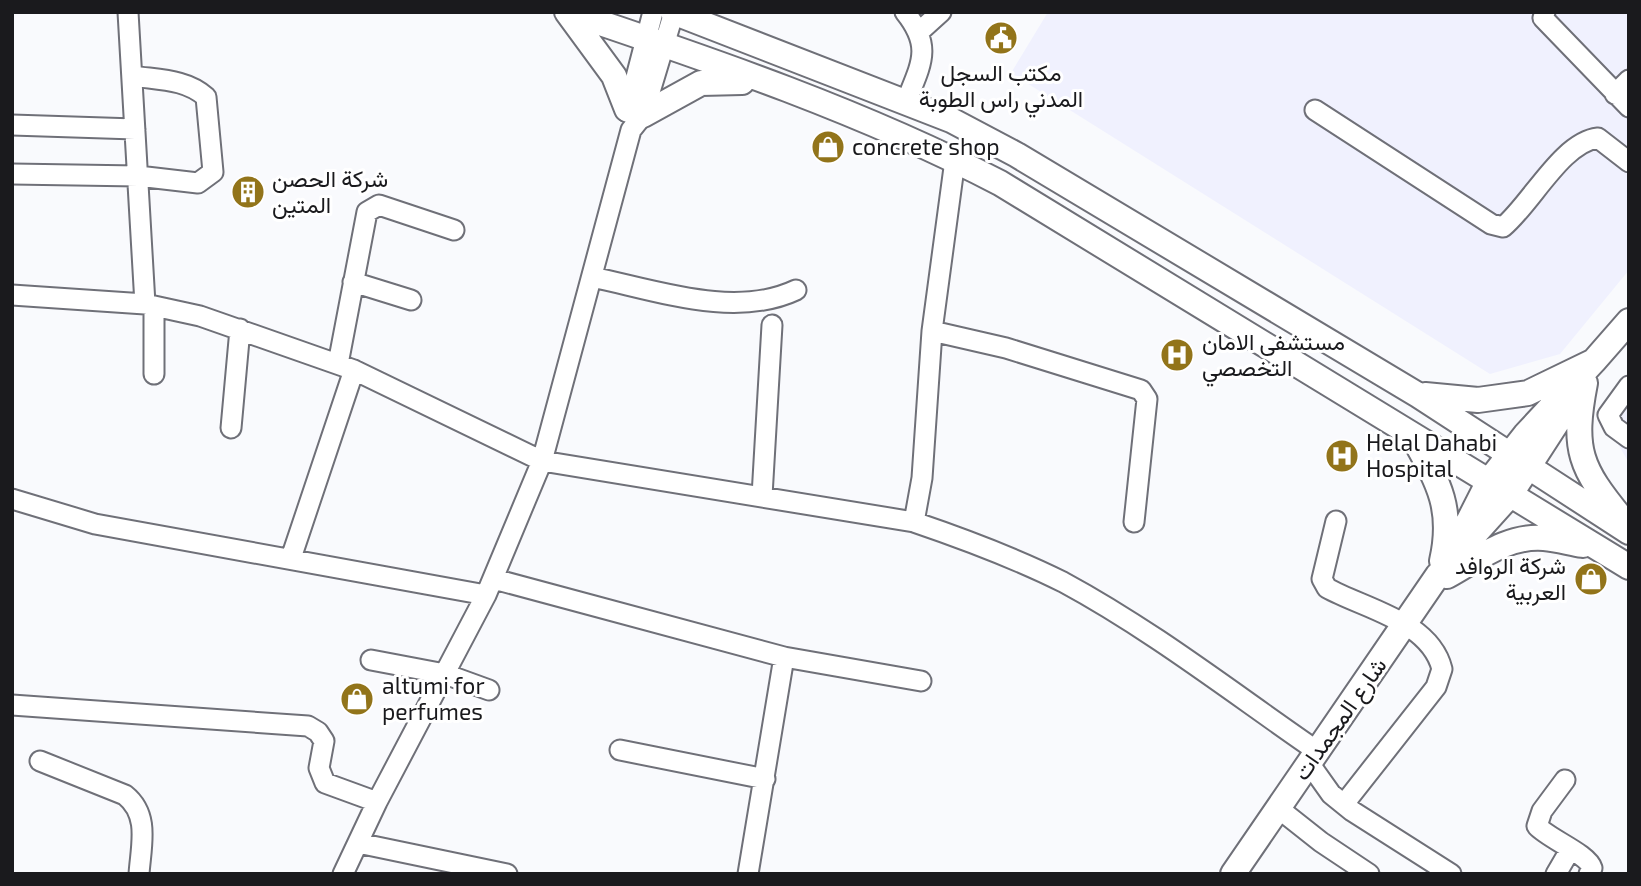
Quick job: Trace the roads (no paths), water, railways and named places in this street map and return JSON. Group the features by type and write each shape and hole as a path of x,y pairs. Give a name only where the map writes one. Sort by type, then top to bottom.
{"main road":[{"path":"567,12 787,91 955,160 1067,223 1629,567"},
{"path":"567,12 614,76 634,118 701,83 724,80 787,91"},
{"path":"674,12 951,120 1028,161 1418,395 1629,530"},
{"path":"726,12 771,49"},
{"path":"1418,395 1460,400 1505,398 1528,393 1587,369 1629,321"},
{"path":"1587,369 1579,424 1583,462 1597,490 1629,530"},
{"name":"شارع المجمدات","path":"1233,874 1439,575 1587,369"},
{"path":"1409,431 1436,477 1444,501 1445,545 1439,575"},
{"path":"1439,575 1517,540 1544,538 1597,547"}],"street":[{"path":"128,12 154,374"},
{"path":"343,874 377,802 490,587 542,461 654,43 653,12"},
{"path":"654,43 674,12"},
{"path":"905,12 920,31 923,49 919,70 906,102"},
{"path":"920,31 941,12"},
{"path":"1541,14 1624,94"},
{"path":"12,174 138,176 198,183 213,172 206,97 183,83 133,76"},
{"path":"1315,110 1491,224 1503,227 1559,163 1585,139 1598,138 1629,162"},
{"path":"12,125 135,129"},
{"path":"914,522 922,478 932,331 955,160"},
{"path":"291,558 346,367 353,282 367,212 379,205 454,230"},
{"path":"592,277 724,301 759,301 780,297 796,290"},
{"path":"353,282 411,300"},
{"path":"12,295 150,305 240,329 346,367 542,461 914,522 977,544 1062,582 1122,618 1313,757 1331,794 1430,863 1451,874"},
{"path":"762,496 772,325"},
{"path":"231,428 240,329"},
{"path":"932,331 1006,348 1141,390 1147,399 1134,522"},
{"path":"1629,386 1608,415 1614,427 1629,438"},
{"path":"12,499 95,524 291,558 363,575 490,587 784,657 921,681"},
{"path":"1336,521 1322,579 1327,588 1406,624 1435,652 1442,669 1436,687 1344,804"},
{"path":"748,874 784,657"},
{"path":"371,660 445,674 489,690"},
{"path":"12,705 308,726 318,732 324,741 318,768 325,783 377,802"},
{"path":"620,750 765,779"},
{"path":"40,761 125,795 135,803 140,810 141,826 139,874"},
{"path":"1565,780 1542,811 1537,826 1591,863 1588,874"},
{"path":"1278,808 1321,842 1369,874"},
{"path":"358,843 507,874"},
{"path":"1556,874 1570,850"}],"place":[{"name":"مكتب السجل المدني راس الطوبة","path":"1001,38"},
{"name":"concrete shop","path":"828,147"},
{"name":"شركة الحصن المتين","path":"248,192"},
{"name":"مستشفى الامان التخصصي","path":"1177,355"},
{"name":"Helal Dahabi Hospital","path":"1342,456"},
{"name":"شركة الروافد العربية","path":"1591,579"},
{"name":"altumi for perfumes","path":"357,699"}]}
